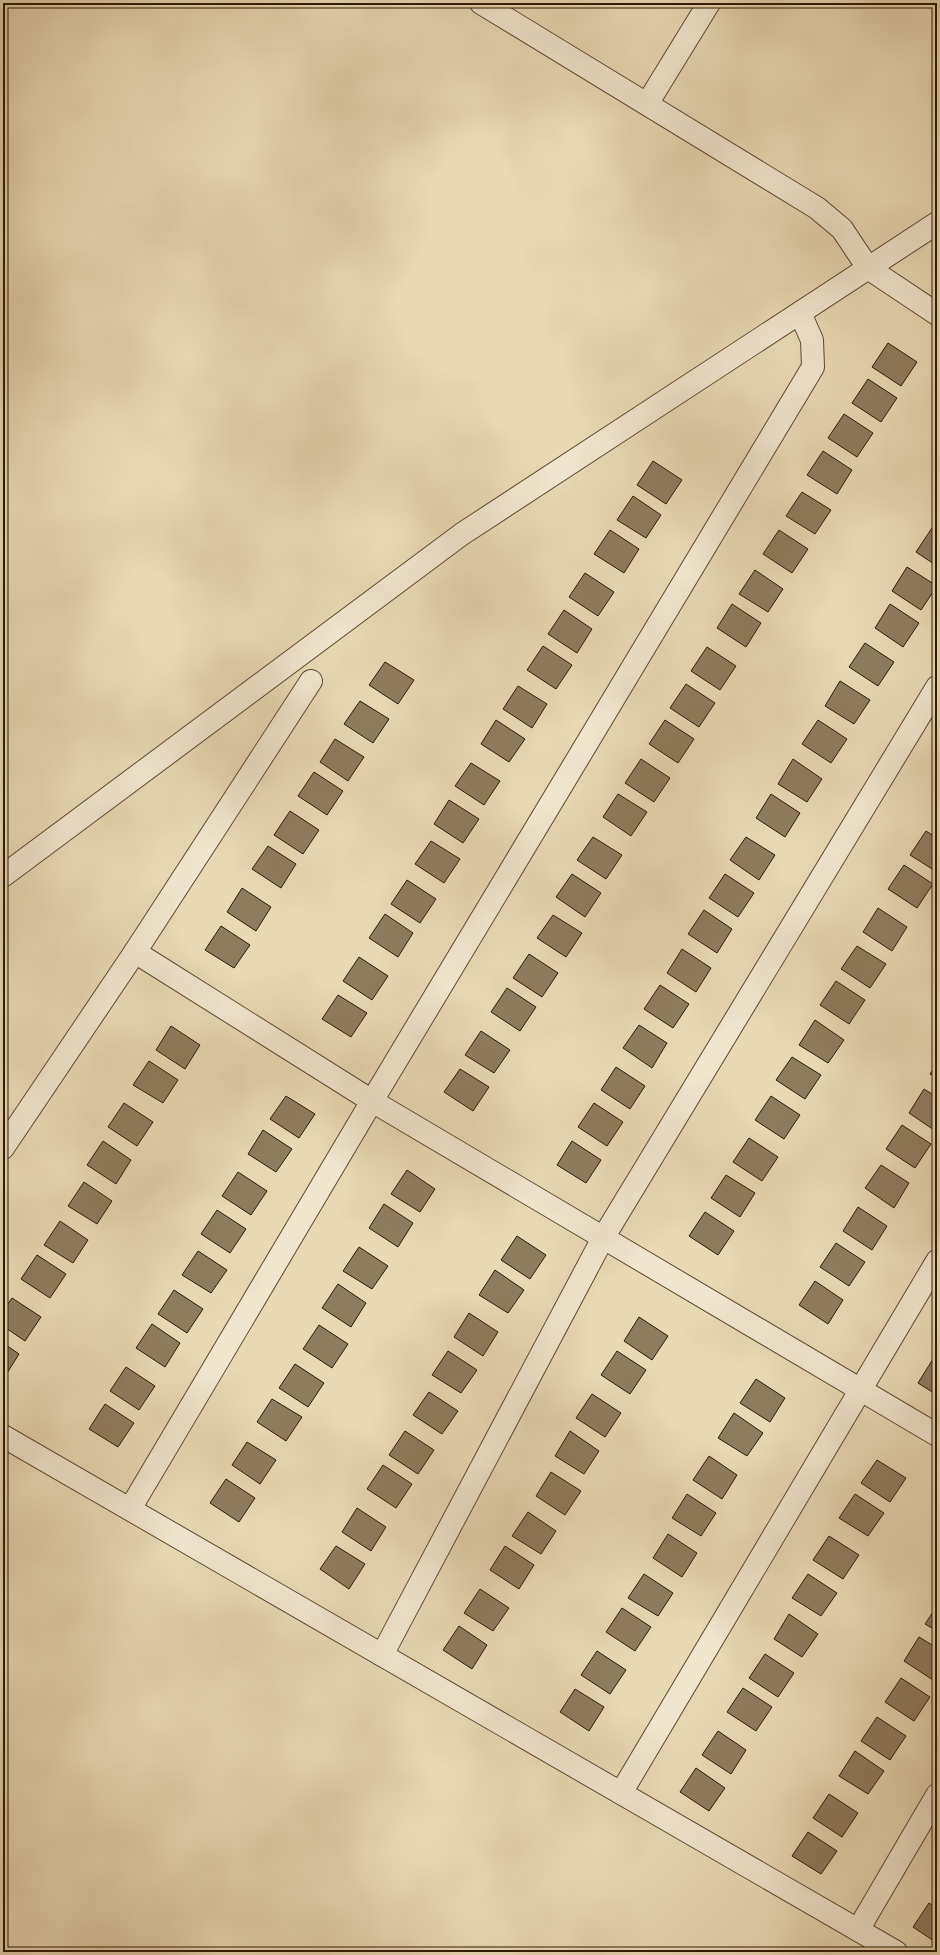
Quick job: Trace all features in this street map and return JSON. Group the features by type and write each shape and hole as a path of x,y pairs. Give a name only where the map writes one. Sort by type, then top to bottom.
{"street":[{"path":"481,3 818,208 842,229 868,268 937,314"},
{"path":"647,104 709,3"},
{"path":"3,876 462,534 937,224"},
{"path":"130,1509 372,1101 813,367 812,340 800,314"},
{"path":"3,1148 135,952 311,681"},
{"path":"382,1655 603,1238 937,687"},
{"path":"135,952 372,1101 937,1435"},
{"path":"621,1793 937,1261"},
{"path":"3,1436 896,1952"},
{"path":"858,1930 937,1795"}],"building":[{"path":"888,343 917,362 901,386 872,367"},
{"path":"868,379 897,398 881,422 852,403"},
{"path":"844,414 873,433 857,457 828,438"},
{"path":"823,451 852,470 837,494 807,475"},
{"path":"653,461 682,480 666,504 637,485"},
{"path":"802,492 831,510 815,534 786,516"},
{"path":"633,496 661,515 646,538 617,520"},
{"path":"932,528 937,531 937,566 916,552"},
{"path":"610,530 639,549 624,573 594,554"},
{"path":"779,530 808,549 792,573 763,554"},
{"path":"907,567 937,586 921,610 892,591"},
{"path":"755,570 783,589 768,612 739,594"},
{"path":"585,573 614,592 598,616 569,597"},
{"path":"732,604 761,623 746,647 717,628"},
{"path":"890,604 919,623 903,647 875,628"},
{"path":"564,610 592,629 577,653 548,634"},
{"path":"865,643 894,662 878,686 849,667"},
{"path":"543,646 572,665 556,689 527,670"},
{"path":"707,647 736,666 720,690 691,671"},
{"path":"385,662 414,680 398,704 369,685"},
{"path":"840,681 870,700 854,724 825,706"},
{"path":"686,684 715,703 699,727 670,708"},
{"path":"518,686 547,704 532,728 503,709"},
{"path":"360,701 389,719 373,743 344,724"},
{"path":"496,720 525,739 509,762 481,744"},
{"path":"665,720 694,739 678,763 649,744"},
{"path":"818,720 847,739 831,763 802,744"},
{"path":"335,739 364,757 348,781 320,762"},
{"path":"641,759 670,778 654,802 625,783"},
{"path":"793,759 822,779 807,802 778,784"},
{"path":"471,763 500,781 484,805 455,786"},
{"path":"314,772 343,791 327,815 298,796"},
{"path":"618,794 647,812 631,836 603,817"},
{"path":"771,794 800,813 785,837 756,818"},
{"path":"449,800 479,819 463,843 434,824"},
{"path":"290,811 319,830 303,854 274,835"},
{"path":"926,831 937,838 937,872 910,855"},
{"path":"593,837 622,855 606,879 577,860"},
{"path":"746,837 775,855 759,880 730,860"},
{"path":"431,841 460,859 444,883 415,864"},
{"path":"268,846 296,864 281,888 252,869"},
{"path":"904,865 933,884 917,908 888,889"},
{"path":"572,874 601,893 585,917 556,897"},
{"path":"725,874 754,893 738,917 709,898"},
{"path":"407,880 436,899 420,923 391,904"},
{"path":"242,888 271,907 256,931 227,912"},
{"path":"878,908 907,927 892,951 863,932"},
{"path":"704,910 732,929 717,953 688,934"},
{"path":"385,914 413,933 398,957 369,938"},
{"path":"553,915 582,933 566,957 537,938"},
{"path":"221,926 250,945 234,968 205,950"},
{"path":"857,946 886,964 870,988 841,969"},
{"path":"682,949 711,968 696,992 667,973"},
{"path":"529,954 558,973 542,997 513,978"},
{"path":"359,957 388,976 372,1000 343,981"},
{"path":"836,981 865,1000 849,1024 820,1005"},
{"path":"660,985 689,1004 673,1028 644,1009"},
{"path":"507,988 536,1007 520,1031 491,1012"},
{"path":"338,995 367,1013 351,1037 322,1019"},
{"path":"815,1020 844,1040 828,1063 799,1045"},
{"path":"639,1025 667,1043 652,1068 623,1048"},
{"path":"171,1026 200,1045 185,1069 156,1050"},
{"path":"481,1031 510,1050 494,1073 465,1055"},
{"path":"792,1057 821,1075 805,1099 776,1080"},
{"path":"149,1061 178,1080 163,1103 133,1085"},
{"path":"937,1063 937,1078 930,1074"},
{"path":"616,1067 645,1086 630,1109 601,1090"},
{"path":"460,1069 489,1087 473,1111 444,1092"},
{"path":"924,1089 937,1097 937,1132 909,1113"},
{"path":"286,1096 315,1114 299,1138 270,1119"},
{"path":"771,1096 800,1115 784,1139 755,1120"},
{"path":"124,1103 153,1122 137,1146 108,1127"},
{"path":"594,1103 623,1122 607,1146 578,1127"},
{"path":"902,1125 931,1144 915,1168 886,1149"},
{"path":"263,1130 292,1149 276,1172 248,1154"},
{"path":"749,1138 778,1157 762,1181 733,1162"},
{"path":"103,1141 131,1160 116,1184 87,1165"},
{"path":"572,1141 601,1160 586,1183 557,1165"},
{"path":"881,1165 909,1183 894,1208 865,1188"},
{"path":"407,1170 435,1189 420,1212 391,1194"},
{"path":"238,1172 267,1191 251,1215 222,1196"},
{"path":"726,1175 755,1193 740,1217 711,1198"},
{"path":"84,1182 112,1201 97,1224 68,1206"},
{"path":"384,1204 413,1223 398,1247 369,1228"},
{"path":"858,1207 887,1226 872,1250 843,1231"},
{"path":"217,1210 246,1229 230,1253 201,1234"},
{"path":"705,1212 734,1231 718,1255 689,1236"},
{"path":"60,1221 88,1240 73,1263 44,1245"},
{"path":"517,1236 546,1255 530,1279 501,1260"},
{"path":"836,1243 865,1262 849,1286 820,1267"},
{"path":"359,1247 388,1266 372,1289 343,1271"},
{"path":"198,1251 227,1270 211,1293 182,1275"},
{"path":"37,1255 66,1274 50,1298 21,1279"},
{"path":"495,1270 524,1290 508,1313 479,1295"},
{"path":"815,1281 843,1300 828,1324 799,1305"},
{"path":"338,1284 366,1303 351,1327 322,1308"},
{"path":"174,1290 203,1309 187,1333 158,1314"},
{"path":"12,1298 41,1317 25,1341 3,1326 3,1311"},
{"path":"469,1313 498,1332 483,1356 454,1337"},
{"path":"639,1317 668,1336 652,1360 624,1341"},
{"path":"152,1324 180,1343 165,1367 136,1348"},
{"path":"319,1325 348,1344 332,1368 303,1349"},
{"path":"3,1343 19,1354 4,1378 3,1378"},
{"path":"448,1351 477,1370 461,1393 432,1375"},
{"path":"617,1351 646,1370 630,1394 601,1375"},
{"path":"933,1359 937,1361 937,1395 918,1383"},
{"path":"295,1364 324,1383 308,1407 279,1388"},
{"path":"126,1367 155,1386 139,1410 110,1391"},
{"path":"756,1379 785,1398 770,1422 740,1403"},
{"path":"429,1392 458,1411 442,1434 413,1415"},
{"path":"592,1394 621,1413 605,1437 576,1418"},
{"path":"272,1399 302,1417 286,1441 257,1422"},
{"path":"105,1404 134,1423 118,1447 89,1429"},
{"path":"734,1413 763,1433 747,1456 718,1438"},
{"path":"405,1431 434,1450 418,1474 389,1455"},
{"path":"570,1431 599,1451 584,1474 555,1456"},
{"path":"247,1442 276,1460 260,1484 232,1465"},
{"path":"709,1456 737,1475 722,1499 693,1480"},
{"path":"877,1460 906,1478 890,1502 861,1483"},
{"path":"383,1465 412,1484 396,1508 367,1489"},
{"path":"551,1472 581,1491 565,1515 536,1496"},
{"path":"226,1479 255,1498 239,1522 210,1503"},
{"path":"687,1494 716,1513 701,1536 672,1518"},
{"path":"855,1494 884,1513 868,1536 839,1518"},
{"path":"357,1508 386,1527 371,1551 342,1532"},
{"path":"528,1512 556,1531 541,1554 512,1536"},
{"path":"668,1534 697,1553 682,1577 653,1558"},
{"path":"829,1536 859,1555 843,1579 813,1560"},
{"path":"336,1546 365,1564 349,1589 320,1569"},
{"path":"505,1546 534,1565 519,1589 490,1570"},
{"path":"644,1574 673,1593 658,1616 628,1598"},
{"path":"808,1574 837,1593 821,1616 792,1598"},
{"path":"480,1589 509,1608 493,1631 464,1613"},
{"path":"937,1606 937,1631 925,1624"},
{"path":"622,1608 651,1627 635,1651 606,1632"},
{"path":"789,1614 818,1634 802,1657 774,1639"},
{"path":"459,1626 487,1645 472,1669 443,1650"},
{"path":"919,1637 937,1648 937,1674 933,1680 904,1661"},
{"path":"597,1651 626,1670 610,1694 581,1675"},
{"path":"765,1654 794,1673 778,1697 749,1678"},
{"path":"901,1678 930,1697 914,1721 885,1702"},
{"path":"743,1688 772,1707 756,1731 727,1712"},
{"path":"575,1689 604,1707 589,1731 560,1712"},
{"path":"877,1717 906,1736 890,1760 861,1741"},
{"path":"718,1731 746,1750 731,1774 702,1755"},
{"path":"855,1751 884,1771 868,1794 839,1776"},
{"path":"696,1768 725,1788 709,1811 680,1792"},
{"path":"829,1794 858,1813 842,1837 813,1818"},
{"path":"808,1832 837,1851 821,1874 792,1856"},
{"path":"929,1903 937,1909 937,1943 913,1927"}]}
